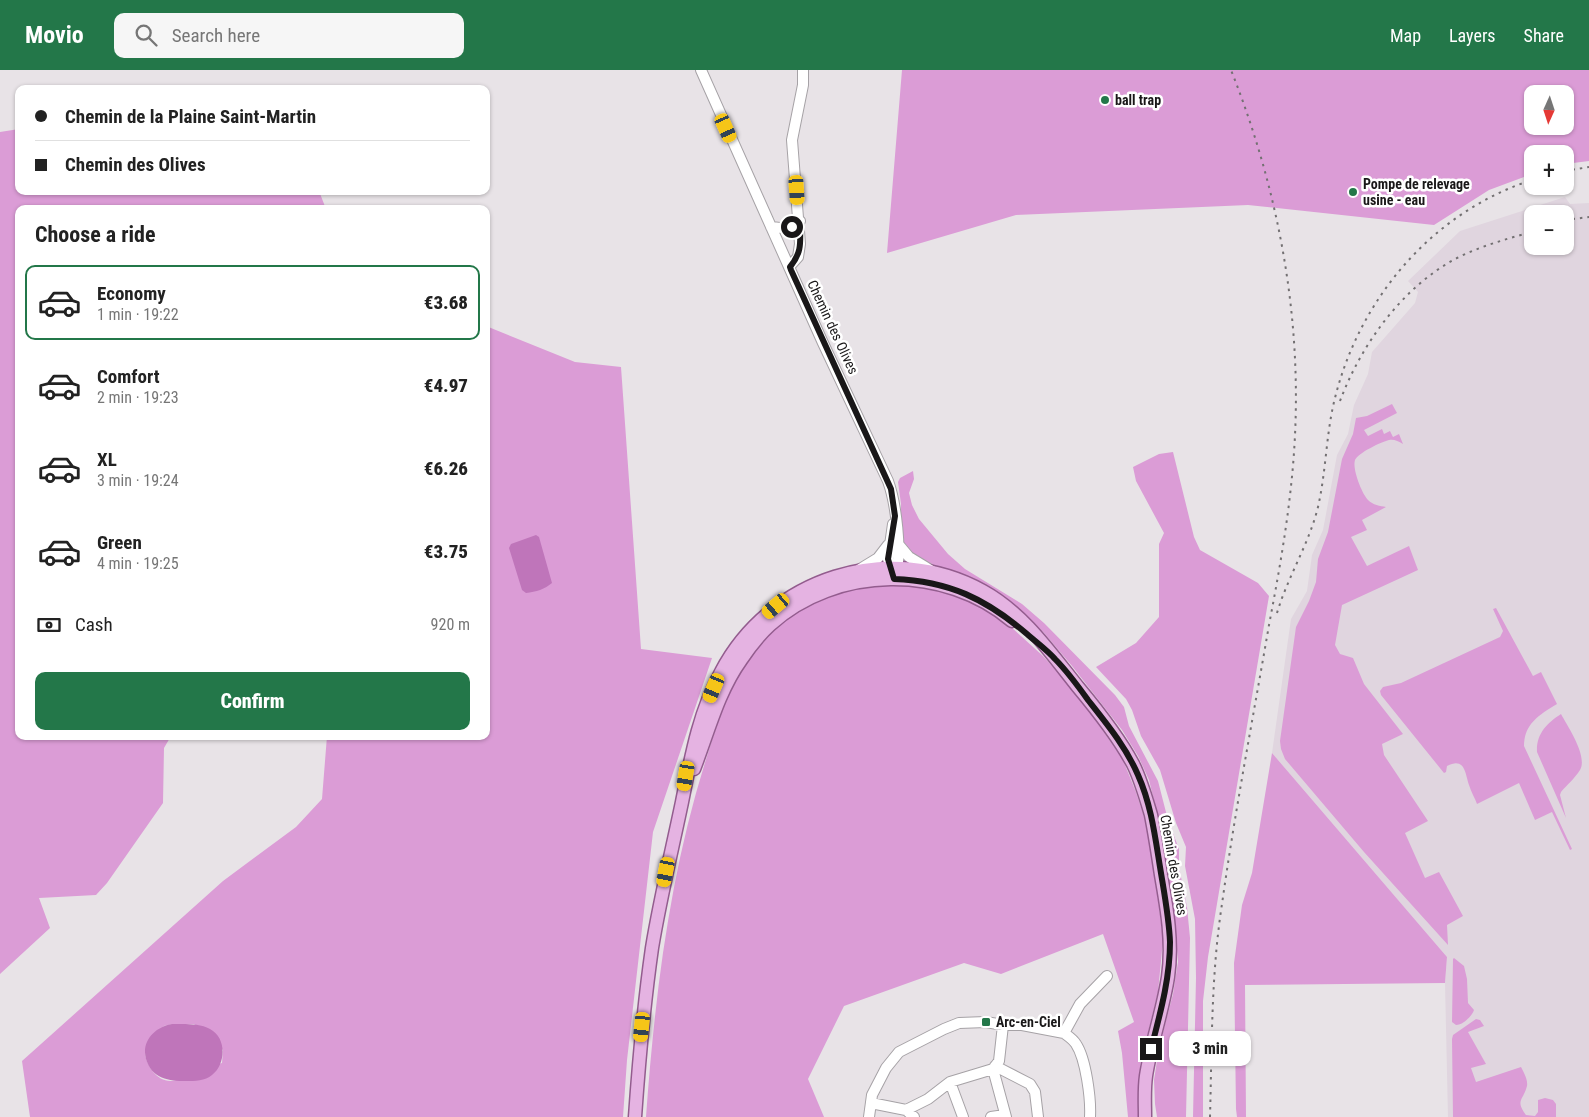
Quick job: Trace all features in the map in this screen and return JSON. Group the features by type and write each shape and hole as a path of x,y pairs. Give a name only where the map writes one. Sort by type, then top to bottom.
{"main road":[{"path":"635,1117 652,947 668,859 693,746 720,672 734,650 762,617 792,595 834,576 856,571 894,571"},
{"path":"681,802 729,680 740,661 770,625 800,604 828,590 865,581 894,571"},
{"name":"Chemin des Olives","path":"894,571 933,572 982,590 1017,614 1108,724 1132,762 1146,796 1152,823 1167,912 1170,955 1166,989 1148,1064 1145,1117"},
{"name":"Chemin des Olives","path":"894,571 968,594 1010,619 1056,659"},
{"name":"Chemin des Olives","path":"1145,1102 1149,1117"}],"street":[{"name":"Chemin des Olives","path":"700,70 888,481 893,497 895,516 894,543 888,559 894,571"},
{"path":"790,267 798,257 800,244 800,222 792,140 803,85 803,70"},
{"path":"771,228 792,227 800,222"},
{"name":"Chemin des Olives","path":"894,543 909,557 933,572"},
{"path":"856,571 878,558 894,543"},
{"path":"1064,1033 1080,1004 1107,976"},
{"path":"869,1117 872,1095 886,1068 899,1052 959,1023 986,1022 1003,1025 1022,1025 1064,1033 1075,1042 1082,1057 1090,1117"},
{"path":"906,1110 928,1099 950,1082 994,1067 999,1061 1003,1025"},
{"path":"991,1117 1006,1116 994,1067"},
{"path":"994,1067 1030,1084 1035,1092 1038,1117"},
{"path":"950,1082 963,1117"},
{"path":"871,1102 906,1110 914,1117"}],"shaded area":[{"path":"902,70 1589,70 1589,161 1574,163 1574,145 1524,145 1524,177 1489,190 1434,225 1248,205 1016,215 887,253"},
{"path":"15,130 15,195 321,195 324,205 15,205 15,740 169,740 164,748 163,803 107,883 96,895 39,898 50,928 0,974 0,132"},
{"path":"1565,197 1570,204 1589,203 1589,1117 1448,1117 1445,983 1447,957 1272,753 1291,619 1307,591 1312,555 1323,530 1337,455 1348,434 1354,405 1368,374 1372,352 1415,303 1418,292 1408,281 1460,231 1524,210 1524,255 1574,255 1574,205 1540,205"},
{"path":"490,328 575,362 621,367 641,649 712,658 653,832 627,1060 623,1117 30,1117 22,1061 223,881 296,827 322,799 327,740 490,740","holes":["172,1024 194,1024 223,1050 222,1063 172,1081 167,1081 157,1076 150,1068 145,1054 164,1026"]},
{"path":"1392,404 1397,413 1364,430 1368,436 1382,429 1384,434 1390,431 1393,437 1399,434 1403,444 1393,440 1381,443 1360,454 1354,464 1360,487 1368,500 1386,507 1362,520 1367,530 1351,537 1367,566 1409,546 1418,570 1342,605 1335,645 1340,654 1353,658 1364,684 1403,734 1382,744 1384,755 1428,821 1405,833 1425,878 1439,872 1463,916 1447,925 1448,945 1364,852 1285,759 1280,741 1296,627 1316,582 1318,559 1328,532 1342,459 1353,434 1356,418 1367,416"},
{"path":"1173,452 1194,537 1200,550 1258,583 1269,596 1208,957 1203,1001 1203,1117 1193,1117 1196,978 1195,919 1185,866 1186,847 1176,823 1160,770 1141,736 1132,710 1126,699 1096,667 1136,643 1159,617 1159,544 1164,533 1136,481 1133,467 1159,454"},
{"path":"913,471 914,479 909,493 912,505 919,519 948,554 965,569 1022,604 1044,623 1115,695 1124,707 1129,726 1158,781 1168,820 1179,849 1179,867 1187,907 1190,938 1186,1117 1157,1117 1155,1104 1154,1080 1159,1048 1173,994 1178,962 1174,910 1161,829 1149,780 1138,756 1122,730 1044,633 1024,615 928,565 906,549 901,539 901,504 898,482 900,478"},
{"path":"536,535 539,537 552,583 540,590 526,593 522,590 509,548 511,544"},
{"path":"911,583 968,597 999,616 1043,656 1080,697 1123,760 1146,823 1163,940 1158,992 1141,1061 1138,1088 1140,1117 1128,1117 1118,1031 1134,1022 1103,934 1001,974 964,963 844,1006 808,1079 824,1117 646,1117 654,1024 674,887 695,797 713,737 732,688 749,657 760,643 781,623 812,603 846,589 871,585"},
{"path":"1496,608 1533,676 1541,672 1557,704 1539,716 1530,726 1524,746 1572,849 1570,850 1552,812 1535,820 1519,783 1477,804 1461,765 1457,763 1447,766 1444,773 1381,695 1380,691 1383,687 1401,683 1500,637 1503,631 1493,609"},
{"path":"1561,714 1576,742 1582,764 1578,773 1560,795 1566,818 1537,752 1540,734 1551,721"},
{"path":"1272,753 1447,957 1445,983 1245,985 1246,1117 1237,1117 1234,963 1242,905 1252,873"},
{"path":"1454,958 1464,966 1467,979 1468,1003 1474,1010 1467,1020 1456,1025 1452,1022"},
{"path":"1476,1019 1480,1020 1484,1026 1468,1032 1486,1064 1471,1068 1476,1082 1521,1067 1526,1076 1527,1086 1520,1103 1526,1115 1535,1116 1538,1112 1538,1100 1545,1098 1553,1100 1556,1104 1556,1117 1453,1117 1452,1039 1453,1035"},
{"path":"172,1024 192,1024 210,1029 216,1033 223,1051 220,1064 212,1075 200,1080 180,1081 162,1078 152,1071 145,1052 148,1041 160,1028"}],"railway":[{"path":"1210,1117 1213,1010 1218,931 1238,799 1285,530 1295,435 1296,388 1290,295 1273,204 1261,158 1231,70"},
{"path":"1574,170 1589,167"},
{"path":"1277,613 1314,521 1321,494 1334,402 1345,364 1361,329 1381,295 1405,265 1432,237 1462,214 1496,195 1524,183"},
{"path":"1574,219 1589,217"},
{"path":"1340,401 1359,359 1372,339 1401,301 1418,285 1437,270 1457,258 1494,243 1524,234"}],"place":[{"name":"ball trap","path":"1105,100"},
{"name":"Pompe de relevage usine - eau","path":"1353,192"},
{"name":"Arc-en-Ciel","path":"986,1022"}],"route":[{"path":"792,227 800,222 798,257 790,267 791,270 891,489 895,516 888,559 894,579 910,579 947,586 991,606 1010,619 1056,659 1108,724 1139,776 1146,796 1154,833 1170,940 1168,974 1163,1003 1151,1049"}]}
